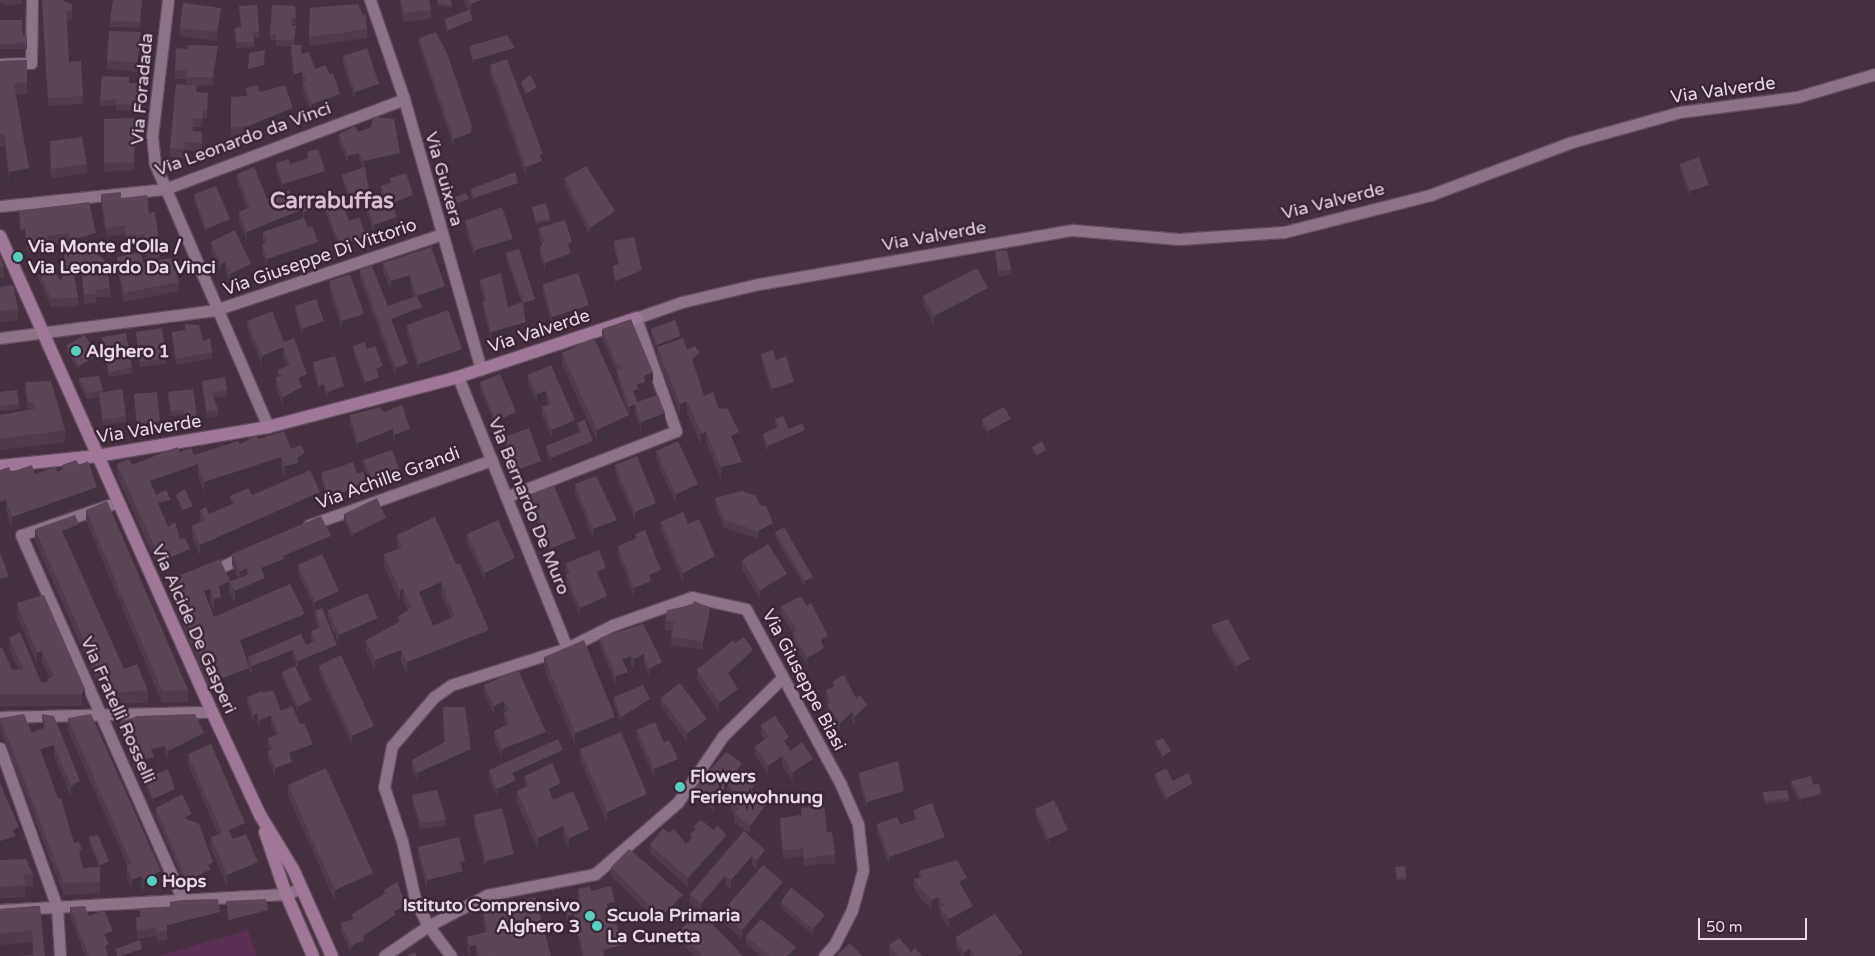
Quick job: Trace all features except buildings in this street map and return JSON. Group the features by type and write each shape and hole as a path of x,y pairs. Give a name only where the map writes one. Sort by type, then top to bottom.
{"street":[{"path":"0,64 32,63 32,0"},
{"name":"Via Foradada","path":"168,0 152,136 155,164 215,310 268,428"},
{"name":"Via Guixera","path":"370,0 404,100 481,369"},
{"name":"Via Valverde","path":"0,466 97,456 268,428 458,377 682,302 759,284 1073,230 1180,239 1284,232 1430,195 1572,142 1680,112 1797,97 1875,74"},
{"name":"Via Leonardo da Vinci","path":"0,206 165,189 404,100"},
{"name":"Via Giuseppe Di Vittorio","path":"0,338 215,310 442,234"},
{"name":"Via Alcide De Gasperi","path":"0,236 118,502 165,594 212,712 260,816 302,888 332,956"},
{"path":"506,497 676,431 636,318"},
{"name":"Via Bernardo De Muro","path":"458,377 567,648"},
{"name":"Via Achille Grandi","path":"302,529 328,516 492,460"},
{"name":"Via Fratelli Rosselli","path":"118,502 21,535 183,900"},
{"path":"196,579 258,550"},
{"name":"Via Giuseppe Biasi","path":"451,956 428,926 415,899 402,841 384,787 392,746 434,697 451,684 567,648 613,626 692,597 746,609 841,785 858,824 863,870 852,910 834,945 824,956"},
{"path":"384,956 428,926 487,895 594,874 678,802 723,736 782,678"},
{"path":"0,717 212,712"},
{"path":"0,748 57,907 60,956"},
{"name":"Via Alcide De Gasperi","path":"260,816 286,894 313,956"},
{"path":"0,910 286,894 302,888"}],"shaded area":[{"path":"248,930 257,956 159,956"}],"place":[{"name":"Via Monte d'Olla / Via Leonardo Da Vinci","path":"18,257"},
{"name":"Alghero 1","path":"76,351"},
{"name":"Flowers Ferienwohnung","path":"680,787"},
{"name":"Hops","path":"152,881"},
{"name":"Istituto Comprensivo Alghero 3","path":"590,916"},
{"name":"Scuola Primaria La Cunetta","path":"597,926"}],"district":[{"name":"Carrabuffas","path":"332,202"}]}
